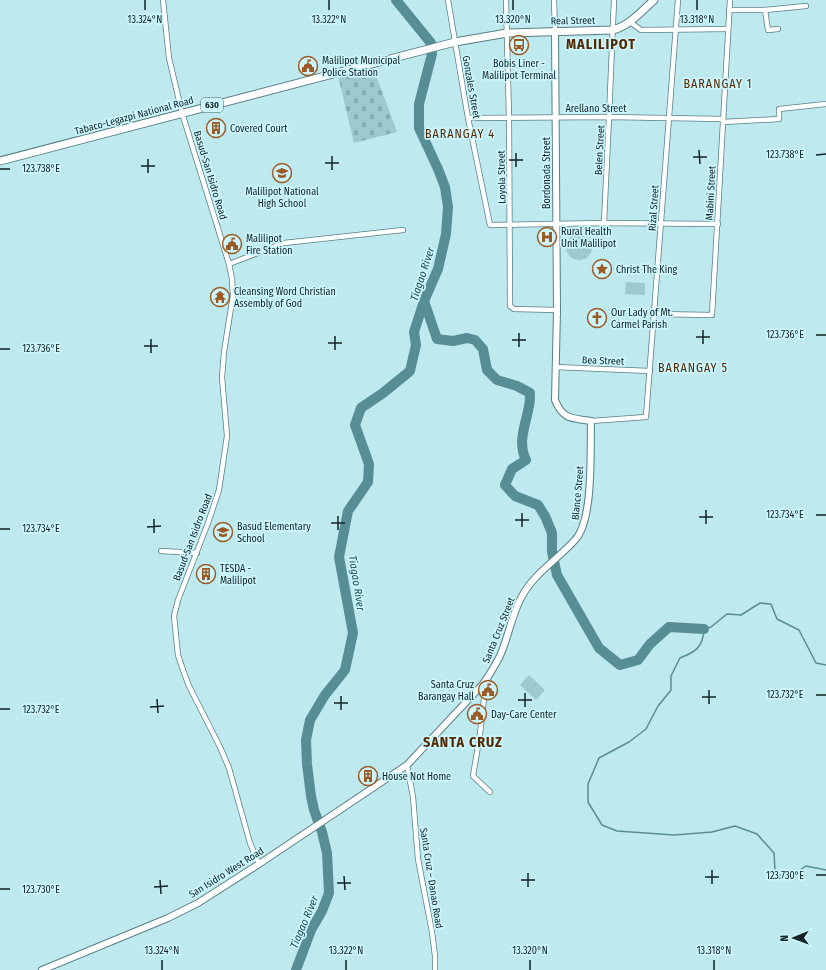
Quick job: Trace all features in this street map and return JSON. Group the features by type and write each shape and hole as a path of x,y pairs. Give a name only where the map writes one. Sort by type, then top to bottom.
{"main road":[{"name":"Real Street","path":"436,47 507,33 613,30 630,22 654,0"},
{"name":"Tabaco-Legazpi National Road","path":"0,161 436,47"}],"street":[{"name":"Basud-San Isidro Road","path":"163,0 169,58 182,113 229,264 233,295 224,352 222,377 228,436 216,503 175,608 174,616 178,655 189,686 214,734 229,768 250,843 259,864"},
{"name":"Gonzales Street","path":"448,0 468,118 490,225 510,224"},
{"name":"Loyola Street","path":"506,0 509,117 510,306 514,309 557,310"},
{"path":"554,0 555,31"},
{"name":"Belen Street","path":"604,223 614,0"},
{"name":"Rizal Street","path":"592,421 646,417 678,0"},
{"name":"Mabini Street","path":"655,314 712,315 730,0"},
{"path":"729,10 764,10 806,6"},
{"path":"764,10 768,30 778,29"},
{"path":"630,22 640,30 728,29"},
{"name":"Bordonada Street","path":"555,31 557,223 555,400 560,411 566,416 592,421"},
{"name":"Arellano Street","path":"468,118 609,117 723,120 779,119 779,109 826,104"},
{"path":"510,224 718,224"},
{"path":"229,264 284,243 403,230"},
{"name":"Bea Street","path":"555,367 650,371"},
{"name":"Blance Street","path":"558,556 583,530 588,499 592,421"},
{"path":"161,551 197,553"},
{"name":"Santa Cruz Street","path":"407,765 486,679 499,657 520,599 537,574 558,556"},
{"path":"486,679 480,734 473,776 490,792"},
{"name":"San Isidro West Road","path":"42,970 168,918 198,902 259,864 407,765"},
{"name":"Santa Cruz – Danao Road","path":"407,765 413,797 418,859 432,932 435,970"}],"green space":[{"path":"374,66 397,132 354,143 338,76"},
{"path":"579,234 588,238 592,247 588,256 579,260 570,256 566,247 570,238"},
{"path":"626,282 645,283 645,295 625,294"},
{"path":"529,675 545,690 536,700 520,685"}],"waterway":[{"name":"Tiagao River","path":"296,970 311,930 322,911 329,893 327,853 311,796 306,740 310,720 325,695 345,670 353,633 339,557 348,511 368,482 369,464 355,425 361,408 383,393 410,371 416,345 414,332 424,301 438,269 446,234 448,207 445,187 419,128 419,104 432,54 431,43 396,0"},
{"path":"424,301 437,339 453,341 467,338 475,340 483,349 487,370 497,380 517,386 530,393 522,440 523,453 526,460 512,469 505,485 515,496 538,505 545,516 552,533 552,552 557,575 599,648 620,665 638,660 650,644 669,627 704,629"},
{"path":"826,665 816,663 799,630 777,619 771,604 760,603 741,615 727,614 711,627 704,629 700,645 690,654 680,658 671,676 671,690 658,706 646,729 629,742 599,758 588,784 588,802 602,825 617,831 674,835 712,832 735,826 757,834 774,853 775,870 780,875 793,875 806,866 826,870"}],"place":[{"name":"Bobis Liner - Malilipot Terminal","path":"519,45"},
{"name":"Malilipot Municipal Police Station","path":"308,66"},
{"name":"Covered Court","path":"216,128"},
{"name":"Malilipot National High School","path":"282,173"},
{"name":"Rural Health Unit Malilipot","path":"547,237"},
{"name":"Malilipot Fire Station","path":"232,244"},
{"name":"Christ The King","path":"602,269"},
{"name":"Cleansing Word Christian Assembly of God","path":"220,297"},
{"name":"Our Lady of Mt. Carmel Parish","path":"597,318"},
{"name":"Basud Elementary School","path":"223,532"},
{"name":"TESDA - Malilipot","path":"206,574"},
{"name":"Santa Cruz Barangay Hall","path":"488,690"},
{"name":"Day-Care Center","path":"477,714"},
{"name":"House Not Home","path":"368,776"}],"district":[{"name":"MALILIPOT","path":"601,44"},
{"name":"BARANGAY 1","path":"718,84"},
{"name":"BARANGAY 4","path":"460,134"},
{"name":"BARANGAY 5","path":"693,368"},
{"name":"SANTA CRUZ","path":"463,742"}]}
